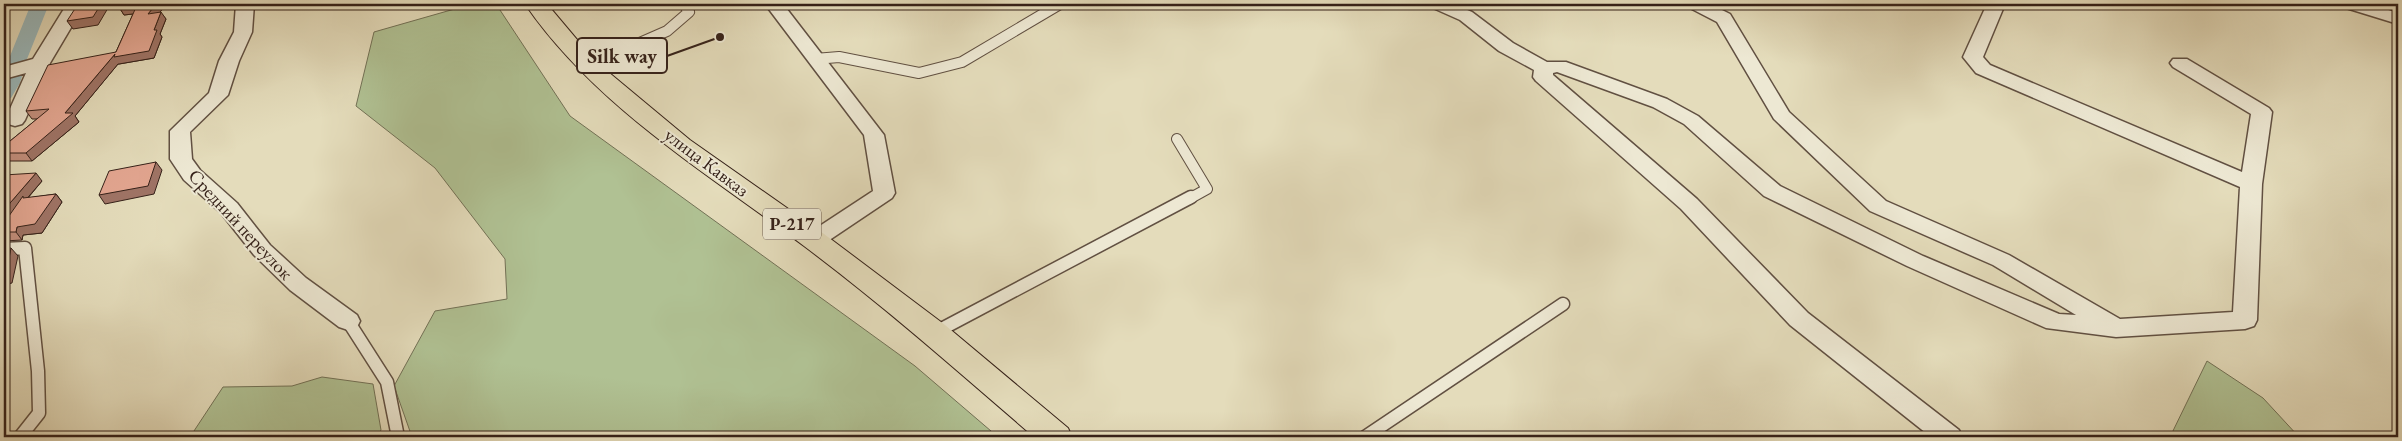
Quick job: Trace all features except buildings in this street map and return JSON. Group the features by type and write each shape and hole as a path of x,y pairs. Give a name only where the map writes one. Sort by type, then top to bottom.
{"highway":[{"name":"улица Кавказ","path":"536,4 587,66 681,145 814,240 934,333 1056,437"}],"street":[{"path":"15,120 35,64 76,4"},
{"name":"Средний переулок","path":"245,4 243,32 228,61 218,95 180,131 181,159 192,175 229,208 262,250 298,284 348,321"},
{"path":"774,4 874,136 884,193 814,240"},
{"path":"1439,4 1466,16 1506,47 1544,68 1559,66 1660,103 1691,120 1772,192 1915,261 2055,322 2116,328 2245,320 2251,184 2262,112 2180,63"},
{"path":"1696,4 1724,18 1781,116 1878,206 2001,260 2116,328"},
{"path":"1996,4 1973,57 1982,69 2251,184"},
{"path":"2352,4 2398,19"},
{"path":"4,72 35,64"},
{"path":"1544,68 1543,77 1689,204 1799,319 1949,437"}],"lane":[{"path":"587,66 667,31 689,12 684,4"},
{"path":"815,59 839,57 919,72 962,62 1060,4"},
{"path":"934,333 1207,189 1177,139"},
{"path":"4,249 25,248 38,371 39,413 20,437"},
{"path":"1366,437 1564,304"},
{"path":"348,321 387,382 398,437"}],"green space":[{"path":"472,4 496,4 570,116 915,366 998,437 412,437 394,386 435,311 507,299 505,259 435,168 356,106 374,32"},
{"path":"2207,361 2263,398 2299,437 2170,437"},
{"path":"322,377 373,384 381,430 377,437 190,437 223,387 292,386"}],"waterway":[{"path":"4,94 40,4"}],"place":[{"name":"Silk way","path":"720,37"}]}
